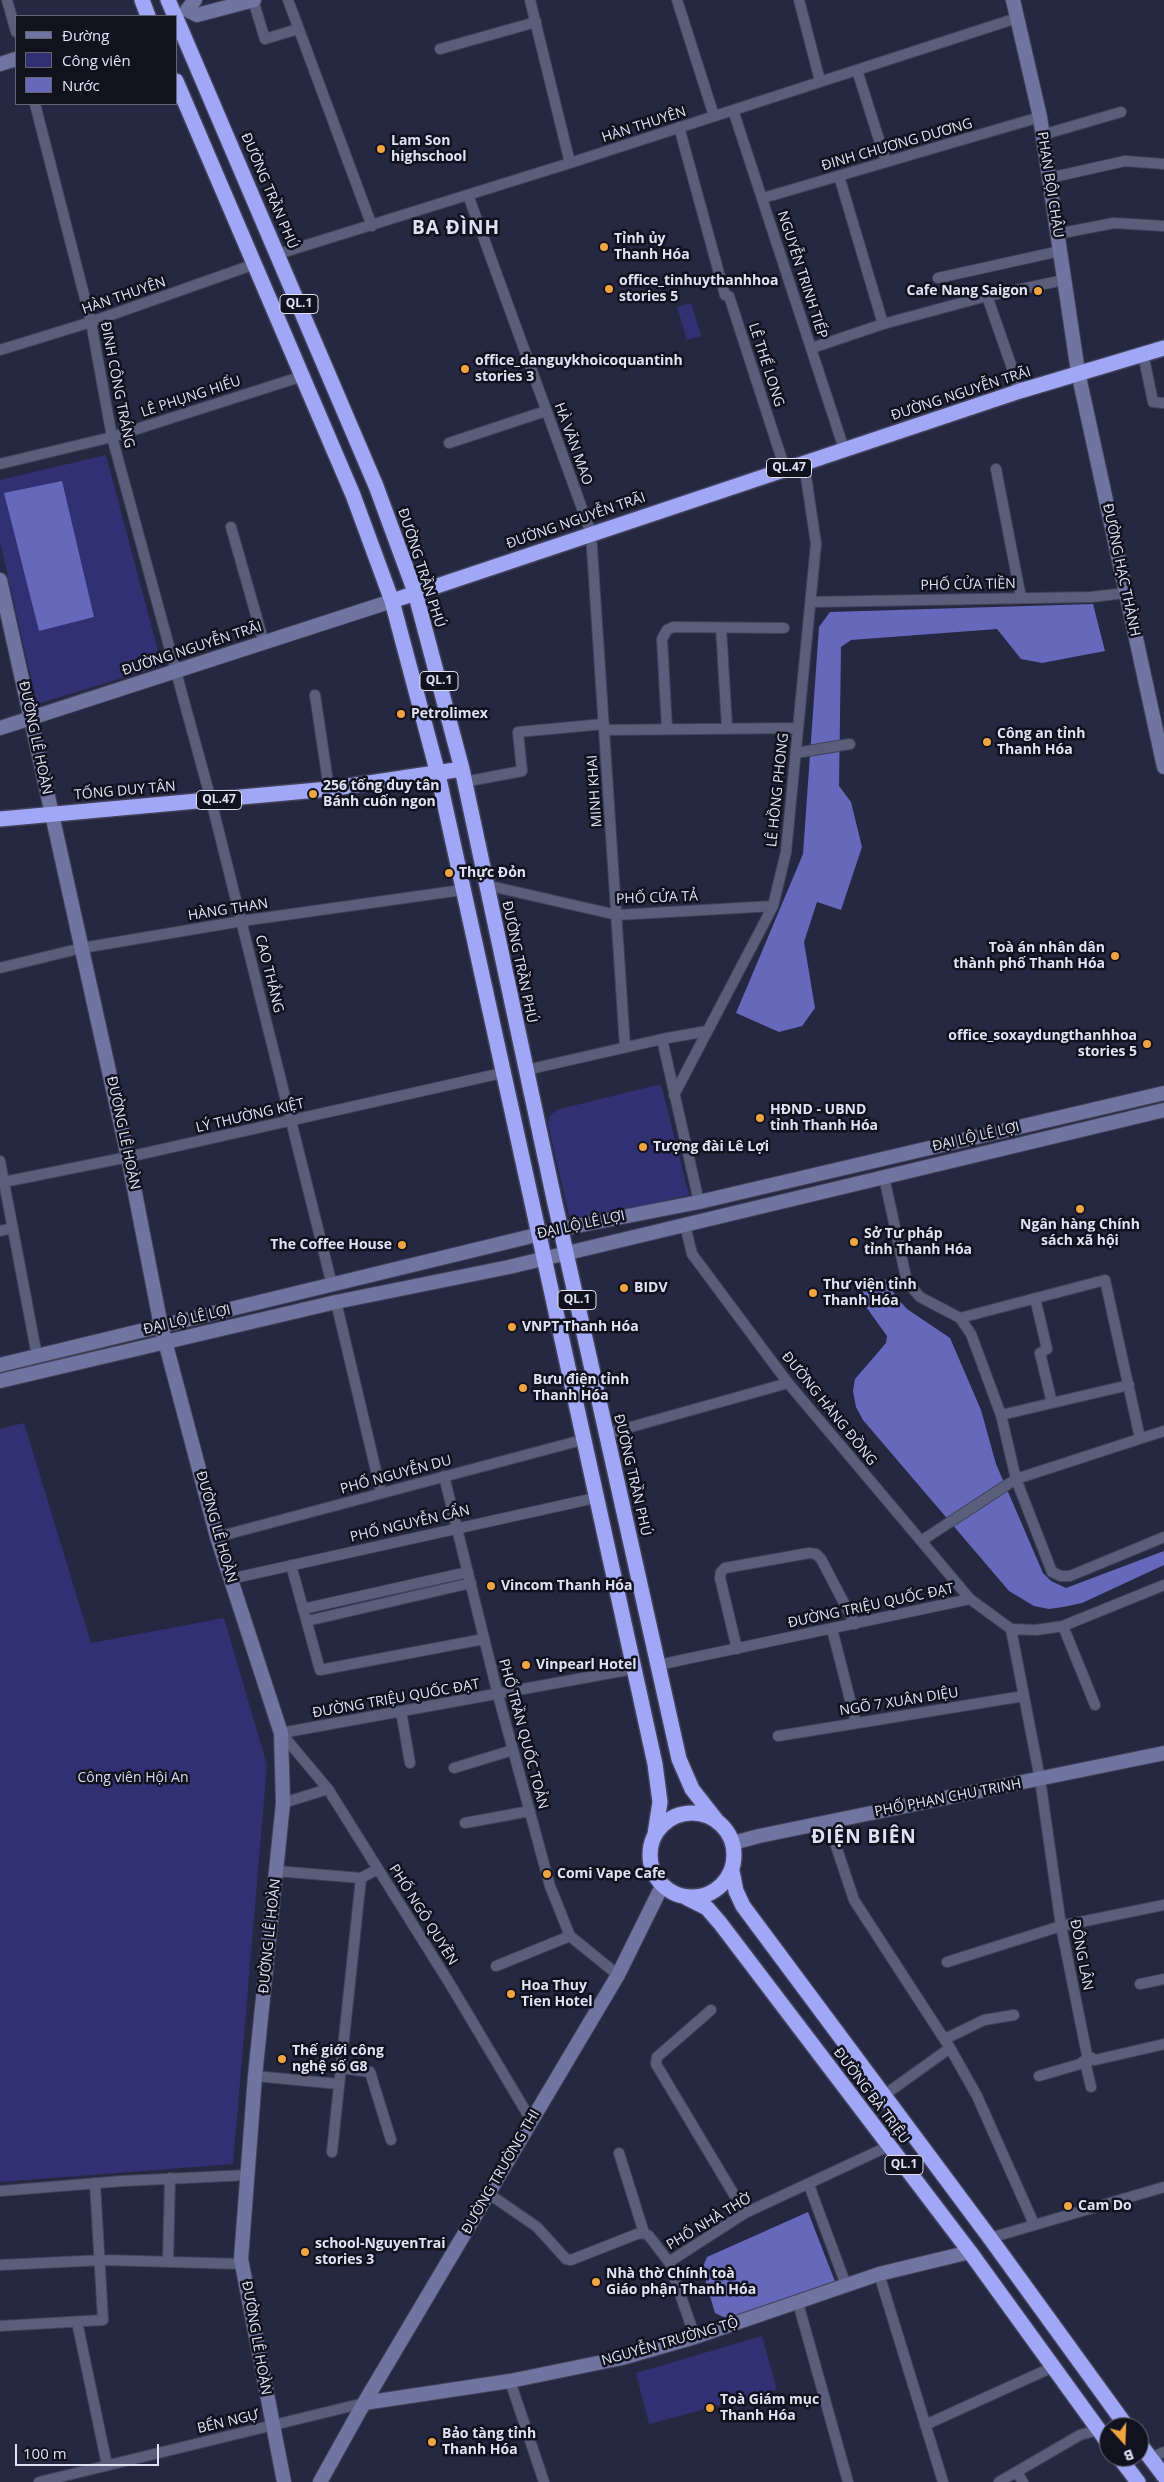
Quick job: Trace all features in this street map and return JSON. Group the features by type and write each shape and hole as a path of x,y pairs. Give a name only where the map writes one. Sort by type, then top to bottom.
{"highway":[{"path":"142,0 148,15"},
{"name":"ĐƯỜNG TRẦN PHÚ","path":"177,10 376,486 416,592 463,775 566,1253 679,1759 692,1789 717,1820"},
{"name":"QL.1","path":"178,86 353,495 392,600 438,774 542,1259 655,1764 660,1802 655,1834"},
{"path":"255,264 278,254"},
{"name":"ĐƯỜNG NGUYỄN TRÃI","path":"392,600 1078,372 1164,348"},
{"name":"TỐNG DUY TÂN","path":"0,819 330,789 438,774 463,775"},
{"path":"462,890 486,885"},
{"path":"608,1555 632,1550"},
{"path":"690,1813 704,1814 717,1820 727,1830 733,1843 735,1857 732,1871 725,1883 714,1892 701,1897 687,1898 673,1894 662,1886 654,1874 649,1861 650,1847 655,1834 664,1823 676,1816 690,1813"},
{"name":"ĐƯỜNG BÀ TRIỆU","path":"732,1871 736,1891 743,1906 990,2238 1120,2417"},
{"name":"ĐƯỜNG BÀ TRIỆU","path":"687,1898 706,1908 720,1923 970,2252 1098,2430"},
{"path":"970,2252 990,2238"},
{"path":"1098,2430 1118,2414"},
{"path":"1157,2455 1164,2476"},
{"path":"1127,2467 1138,2482"}],"street":[{"path":"7,0 15,28"},
{"path":"177,10 196,15 253,0 265,39 298,29"},
{"path":"288,0 372,226"},
{"path":"530,0 570,163"},
{"path":"677,0 714,116"},
{"path":"799,0 820,81"},
{"name":"PHAN BỘI CHÂU","path":"1013,0 1040,118 1078,372"},
{"name":"HÀN THUYÊN","path":"278,254 570,163 1017,18"},
{"path":"440,49 536,22"},
{"path":"0,64 15,59"},
{"path":"857,70 886,162"},
{"name":"ĐINH CÔNG TRÁNG","path":"35,105 91,322 112,437 177,670"},
{"name":"NGUYỄN TRINH TIẾP","path":"732,110 763,198 844,449"},
{"path":"1042,135 1121,112"},
{"name":"ĐINH CHƯƠNG DƯƠNG","path":"763,198 1040,118"},
{"name":"LÊ THẾ LONG","path":"679,127 725,294 729,296 785,469"},
{"path":"1049,178 1125,161 1164,164"},
{"path":"839,176 883,324"},
{"name":"HÀ VĂN MAO","path":"468,195 591,533"},
{"path":"1057,234 1114,223 1164,226"},
{"path":"938,278 1060,251"},
{"name":"HÀN THUYÊN","path":"0,350 91,322 255,264"},
{"path":"812,348 883,324 987,296 1064,280"},
{"path":"987,296 1020,391"},
{"path":"1143,354 1153,402 1164,403"},
{"name":"ĐƯỜNG HẠC THÀNH","path":"1078,372 1164,767"},
{"name":"LÊ PHỤNG HIỂU","path":"0,464 112,437 303,376"},
{"path":"449,443 546,411"},
{"name":"LÊ HỒNG PHONG","path":"674,1095 773,906 786,852 816,544 804,463"},
{"path":"996,470 1021,598"},
{"path":"231,527 264,643"},
{"name":"MINH KHAI","path":"591,533 625,1047"},
{"name":"ĐƯỜNG LÊ HOÀN","path":"0,580 128,1157 162,1326 217,1538 281,1733 283,1803 255,2076 242,2264 284,2482"},
{"name":"PHỐ CỬA TIỀN","path":"811,602 1091,597 1126,592"},
{"name":"ĐƯỜNG NGUYỄN TRÃI","path":"0,728 392,600"},
{"path":"667,729 663,633 673,628 784,628"},
{"path":"721,628 727,727"},
{"name":"CAO THẮNG","path":"177,670 212,800 332,1285"},
{"path":"315,695 330,789"},
{"path":"463,775 522,771 518,732 604,727 667,729 727,727 798,728"},
{"path":"796,753 850,744"},
{"name":"PHỐ CỬA TẢ","path":"486,885 617,915 773,906"},
{"name":"HÀNG THAN","path":"0,968 82,948 242,921 462,890"},
{"path":"526,1070 662,1038 707,1031"},
{"path":"662,1038 699,1202"},
{"name":"LÝ THƯỜNG KIỆT","path":"4,1182 128,1157 502,1073"},
{"name":"ĐẠI LỘ LÊ LỢI","path":"0,1365 561,1229 699,1202 1164,1093"},
{"name":"ĐẠI LỘ LÊ LỢI","path":"0,1381 336,1302 542,1259 1164,1110"},
{"path":"956,1142 961,1159"},
{"path":"0,1161 37,1356"},
{"path":"884,1177 907,1282 920,1297 960,1318 971,1334 1001,1414 1016,1479 1052,1572 1061,1576 1070,1576 1164,1538"},
{"name":"ĐƯỜNG HÀNG ĐỒNG","path":"685,1224 692,1254 788,1383 970,1599"},
{"path":"0,1231 13,1228"},
{"path":"960,1318 1105,1280 1140,1438"},
{"path":"1035,1298 1047,1349 1040,1353 1052,1403"},
{"path":"336,1302 382,1492"},
{"path":"606,1434 788,1383"},
{"path":"1001,1414 1129,1385"},
{"path":"921,1541 1016,1479 1164,1431"},
{"name":"PHỐ NGUYỄN DU","path":"217,1538 382,1492 582,1440"},
{"name":"PHỐ TRẦN QUỐC TOẢN","path":"444,1476 498,1695 550,1886 570,1936 618,1975"},
{"name":"PHỐ NGUYỄN CẨN","path":"230,1579 595,1498"},
{"path":"737,1649 720,1578 721,1572 725,1568 809,1553 816,1554 821,1559 855,1624"},
{"path":"291,1565 320,1670 484,1639"},
{"path":"304,1609 468,1572"},
{"path":"307,1621 471,1583"},
{"path":"1011,1629 1036,1630 1063,1626 1164,1585"},
{"name":"ĐƯỜNG TRIỆU QUỐC ĐẠT","path":"658,1665 970,1599 1011,1629"},
{"path":"1063,1626 1095,1705"},
{"path":"832,1629 856,1723"},
{"name":"ĐÔNG LÂN","path":"1011,1629 1040,1780 1061,1926 1089,2058 1086,2066 1091,2087"},
{"name":"ĐƯỜNG TRIỆU QUỐC ĐẠT","path":"281,1733 633,1669"},
{"name":"NGÕ 7 XUÂN DIỆU","path":"778,1736 1024,1696"},
{"path":"401,1712 410,1764"},
{"name":"PHỐ NGÔ QUYỀN","path":"281,1733 328,1790 450,1984 531,2120"},
{"path":"454,1768 513,1750"},
{"name":"PHỐ PHAN CHU TRINH","path":"733,1843 1164,1753"},
{"path":"283,1803 328,1790"},
{"path":"465,1823 530,1811"},
{"path":"828,1822 854,1900 947,2044 977,2096 1034,2224"},
{"path":"276,1871 361,1878 378,1869"},
{"path":"332,2152 361,1878"},
{"name":"ĐƯỜNG TRƯỜNG THI","path":"320,2482 364,2403 618,1975 662,1886"},
{"path":"947,1962 1061,1926 1164,1905"},
{"path":"496,1966 570,1936"},
{"path":"1140,1984 1164,1979"},
{"path":"711,2010 657,2057 656,2064 745,2213"},
{"path":"883,2096 947,2044 984,2020 1014,2015"},
{"path":"1039,2076 1080,2064 1089,2058 1095,2060 1112,2057 1164,2044"},
{"path":"341,2068 370,2072 391,2140"},
{"path":"255,2076 339,2084"},
{"name":"PHỐ NHÀ THỜ","path":"695,2337 669,2262 745,2213 809,2185 889,2146"},
{"path":"619,2153 644,2233"},
{"path":"0,2191 170,2178 248,2175"},
{"path":"168,2262 170,2178"},
{"path":"0,2326 103,2320 101,2260 95,2183"},
{"path":"809,2185 846,2285"},
{"path":"990,2238 1164,2187"},
{"path":"489,2194 531,2223 566,2259 571,2260 644,2233 649,2236 669,2262"},
{"name":"NGUYỄN TRƯỜNG TỘ","path":"364,2403 510,2381 622,2358 695,2337 879,2274 970,2252"},
{"path":"0,2265 101,2260 242,2264"},
{"path":"879,2274 943,2482"},
{"path":"798,2303 848,2482"},
{"path":"77,2322 107,2466"},
{"path":"925,2425 1053,2367"},
{"path":"510,2381 544,2482"},
{"name":"BẾN NGỰ","path":"39,2482 364,2403"},
{"path":"998,2482 1017,2473 1080,2434 1098,2430"},
{"path":"1017,2473 1023,2482"}],"green space":[{"path":"691,303 701,336 687,340 677,307"},
{"path":"106,455 162,666 37,704 0,542 0,480"},
{"path":"661,1084 689,1195 583,1220 574,1220 569,1215 548,1124 550,1116 556,1110"},
{"name":"Công viên Hội An","path":"24,1423 91,1643 224,1618 267,1765 233,2164 0,2182 0,1429"},
{"path":"762,2336 777,2390 649,2424 636,2373"}],"water":[{"path":"62,481 94,617 39,631 4,493"},
{"path":"1093,604 1105,651 1042,663 1021,659 997,629 851,640 841,647 839,786 851,802 862,847 841,910 817,902 804,942 815,1008 802,1026 779,1032 736,1013 803,854 819,627 830,612"},
{"path":"872,1277 887,1280 896,1297 907,1309 950,1338 981,1410 996,1464 1043,1573 1051,1581 1066,1588 1164,1551 1164,1565 1082,1603 1063,1607 1049,1609 1034,1606 1009,1591 863,1420 856,1407 853,1391 855,1379 886,1343 887,1336 864,1304 861,1293 866,1281"},
{"path":"808,2212 836,2284 728,2319 715,2313 702,2269 707,2257"}],"place":[{"name":"Lam Son highschool","path":"381,149"},
{"name":"Tỉnh ủy Thanh Hóa","path":"604,247"},
{"name":"office_tinhuythanhhoa stories 5","path":"609,289"},
{"name":"Cafe Nang Saigon","path":"1038,291"},
{"name":"office_danguykhoicoquantinh stories 3","path":"465,369"},
{"name":"Petrolimex","path":"401,714"},
{"name":"Công an tỉnh Thanh Hóa","path":"987,742"},
{"name":"256 tống duy tân Bánh cuốn ngon","path":"313,794"},
{"name":"Thực Đỏn","path":"449,873"},
{"name":"Toà án nhân dân thành phố Thanh Hóa","path":"1115,956"},
{"name":"office_soxaydungthanhhoa stories 5","path":"1147,1044"},
{"name":"HĐND - UBND tỉnh Thanh Hóa","path":"760,1118"},
{"name":"Tượng đài Lê Lợi","path":"643,1147"},
{"name":"Ngân hàng Chính sách xã hội","path":"1080,1209"},
{"name":"Sở Tư pháp tỉnh Thanh Hóa","path":"854,1242"},
{"name":"The Coffee House","path":"402,1245"},
{"name":"BIDV","path":"624,1288"},
{"name":"Thư viện tỉnh Thanh Hóa","path":"813,1293"},
{"name":"VNPT Thanh Hóa","path":"512,1327"},
{"name":"Bưu điện tỉnh Thanh Hóa","path":"523,1388"},
{"name":"Vincom Thanh Hóa","path":"491,1586"},
{"name":"Vinpearl Hotel","path":"526,1665"},
{"name":"Comi Vape Cafe","path":"547,1874"},
{"name":"Hoa Thuy Tien Hotel","path":"511,1994"},
{"name":"Thế giới công nghệ số G8","path":"282,2059"},
{"name":"Cam Do","path":"1068,2206"},
{"name":"school-NguyenTrai stories 3","path":"305,2252"},
{"name":"Nhà thờ Chính toà Giáo phận Thanh Hóa","path":"596,2282"},
{"name":"Toà Giám mục Thanh Hóa","path":"710,2408"},
{"name":"Bảo tàng tỉnh Thanh Hóa","path":"432,2442"}],"district":[{"name":"BA ĐÌNH","path":"456,229"},
{"name":"ĐIỆN BIÊN","path":"864,1838"}]}
